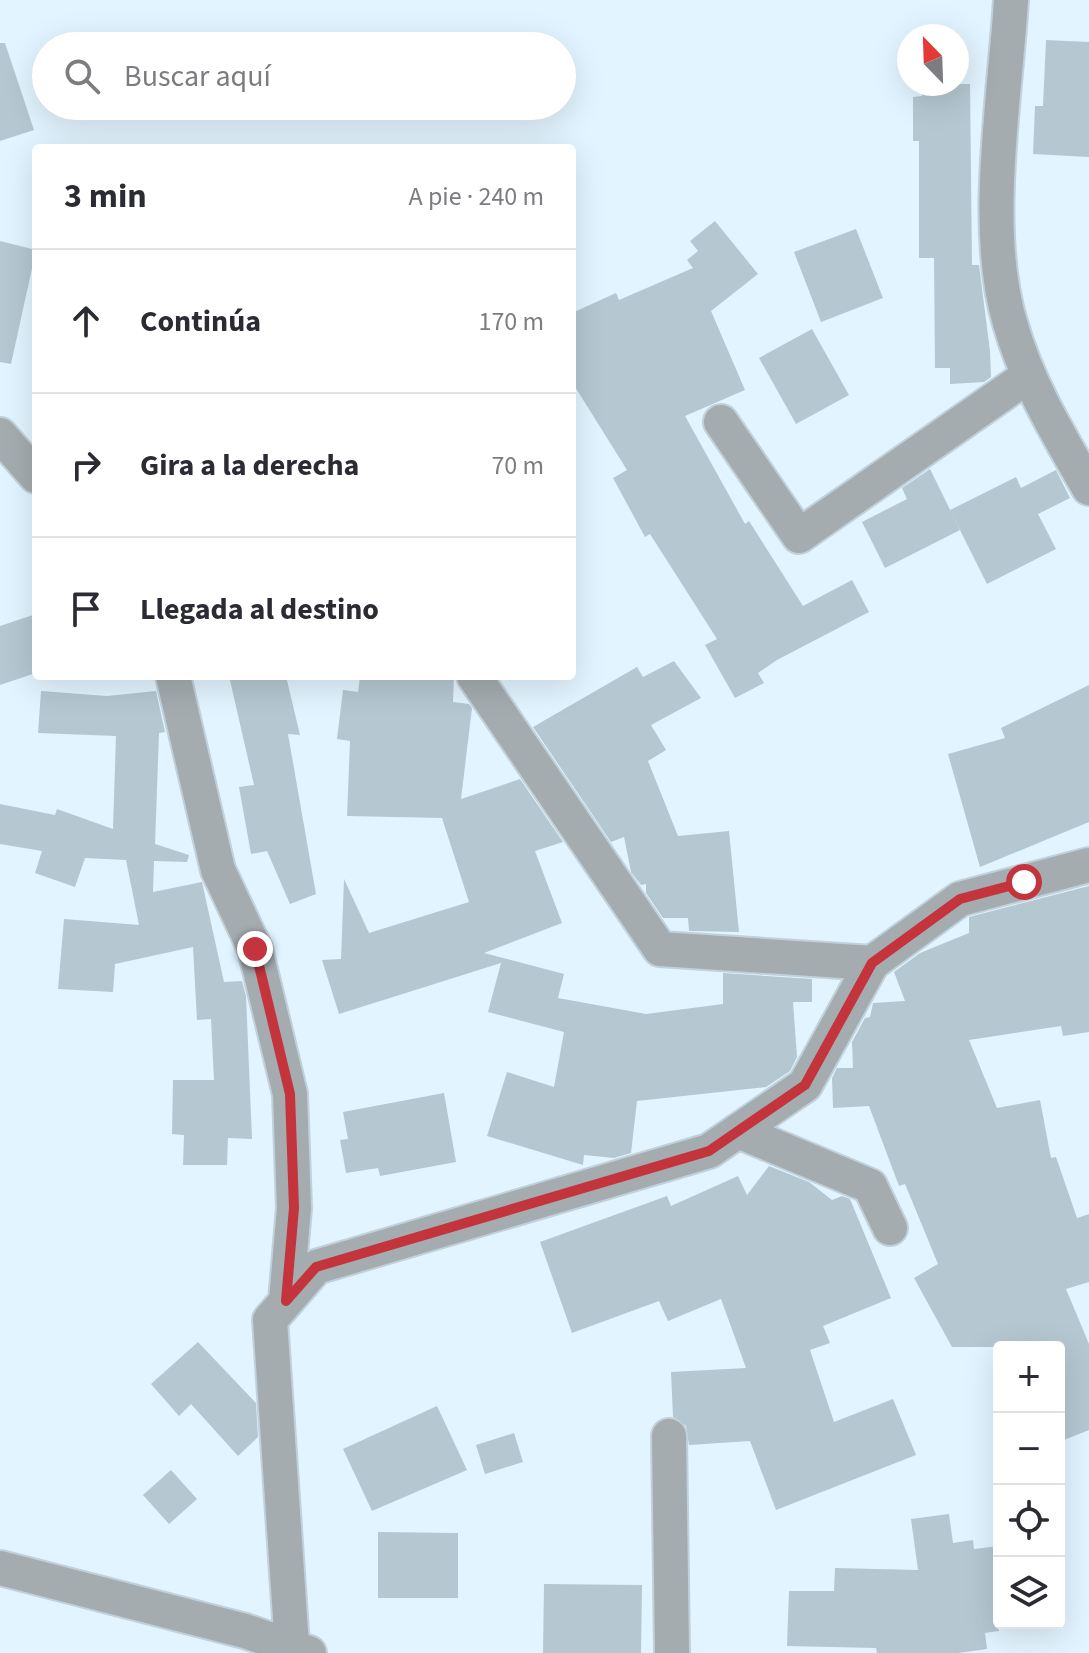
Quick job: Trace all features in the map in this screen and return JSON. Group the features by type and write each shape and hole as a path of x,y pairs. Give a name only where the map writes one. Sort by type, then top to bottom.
{"street":[{"path":"1011,0 995,231 1009,320 1028,376 1089,488"},
{"path":"721,422 799,536 1028,376"},
{"path":"0,435 32,471"},
{"path":"174,680 218,870 255,949 290,1094 294,1208 286,1301"},
{"path":"477,680 660,949 872,963"},
{"path":"0,1568 245,1631 301,1650 270,1320 316,1267 709,1151 805,1085 872,963 960,899 1089,865"},
{"path":"738,1131 870,1186 890,1228"},
{"path":"669,1436 672,1653"}],"building":[{"path":"1046,40 1089,42 1089,157 1033,154 1035,106 1043,106"},
{"path":"0,43 5,43 34,130 0,141"},
{"path":"970,84 972,265 979,265 990,351 991,377 984,382 950,384 950,368 935,368 934,258 919,258 919,141 913,141 913,97 969,96"},
{"path":"715,221 758,274 711,311 745,390 685,416 745,524 749,521 803,606 852,580 869,612 777,660 758,673 764,683 735,698 705,645 717,639 650,534 645,537 613,478 627,470 576,388 576,311 616,293 619,300 693,268 687,260 698,251 690,241"},
{"path":"856,229 883,298 821,322 794,252"},
{"path":"0,241 32,249 32,268 11,364 0,362"},
{"path":"812,329 849,395 796,424 759,358"},
{"path":"930,469 960,530 885,568 862,522 907,499 902,488"},
{"path":"1056,470 1070,498 1038,514 1056,549 987,584 950,510 1016,477 1021,488"},
{"path":"32,615 32,674 0,685 0,626"},
{"path":"674,661 701,698 651,725 666,750 648,761 678,836 729,831 739,932 689,931 688,918 663,918 646,893 646,884 641,885 631,872 624,837 611,842 533,727 637,667 643,677"},
{"path":"230,680 287,680 300,735 288,734 316,894 290,904 267,851 251,854 239,787 254,785"},
{"path":"360,680 454,680 453,702 469,704 472,708 461,799 520,779 563,842 535,851 562,923 484,953 564,974 558,998 646,1014 723,1004 723,973 812,979 812,1002 793,1002 797,1057 790,1071 766,1087 637,1101 631,1153 614,1158 584,1155 583,1165 487,1136 507,1072 554,1087 564,1032 488,1012 501,963 339,1014 322,960 341,959 344,879 369,933 469,902 442,818 347,816 350,741 337,739 343,690 358,692"},
{"path":"1089,685 1089,822 980,867 948,754 1005,738 1001,728"},
{"path":"41,691 107,696 156,691 165,732 159,733 155,844 189,855 187,862 154,861 153,892 202,882 224,982 242,981 246,996 252,1139 228,1138 227,1165 183,1165 184,1135 172,1134 173,1080 214,1080 211,1019 197,1020 193,947 115,964 113,992 58,989 64,919 139,925 126,860 85,858 75,887 35,873 42,851 0,844 0,804 55,815 57,809 113,829 116,736 38,733"},
{"path":"1089,886 1089,1032 1063,1036 1061,1026 969,1040 997,1108 1040,1100 1051,1158 1056,1157 1077,1218 1089,1214 1089,1282 1066,1289 1089,1344 1089,1430 1065,1440 1065,1341 993,1341 993,1347 952,1347 914,1278 938,1264 905,1184 899,1186 869,1106 833,1108 832,1078 837,1068 853,1068 852,1042 865,1018 870,1017 873,1003 905,1001 894,972 920,953 969,933 969,917"},
{"path":"444,1093 456,1162 380,1176 378,1168 346,1173 340,1140 348,1139 343,1112"},
{"path":"769,1166 809,1182 832,1200 842,1196 850,1199 891,1298 823,1326 830,1343 810,1350 834,1422 893,1399 916,1455 776,1510 750,1441 689,1445 686,1426 673,1417 671,1372 746,1368 721,1299 668,1321 659,1301 572,1333 540,1242 667,1196 671,1206 738,1176 747,1195"},
{"path":"198,1342 256,1403 258,1437 238,1456 191,1404 179,1416 151,1384"},
{"path":"437,1406 467,1470 372,1511 343,1449"},
{"path":"514,1433 523,1462 485,1474 476,1445"},
{"path":"171,1470 197,1499 169,1524 143,1495"},
{"path":"949,1514 953,1543 973,1540 974,1549 993,1547 993,1629 999,1631 985,1633 987,1649 958,1653 877,1653 876,1648 787,1646 789,1591 834,1591 835,1568 918,1570 911,1519"},
{"path":"378,1532 458,1533 458,1598 378,1598"},
{"path":"544,1584 642,1585 641,1653 543,1653"}],"route":[{"path":"255,949 290,1094 294,1208 286,1301 316,1267 709,1151 805,1085 872,963 960,899 1024,882"}]}
